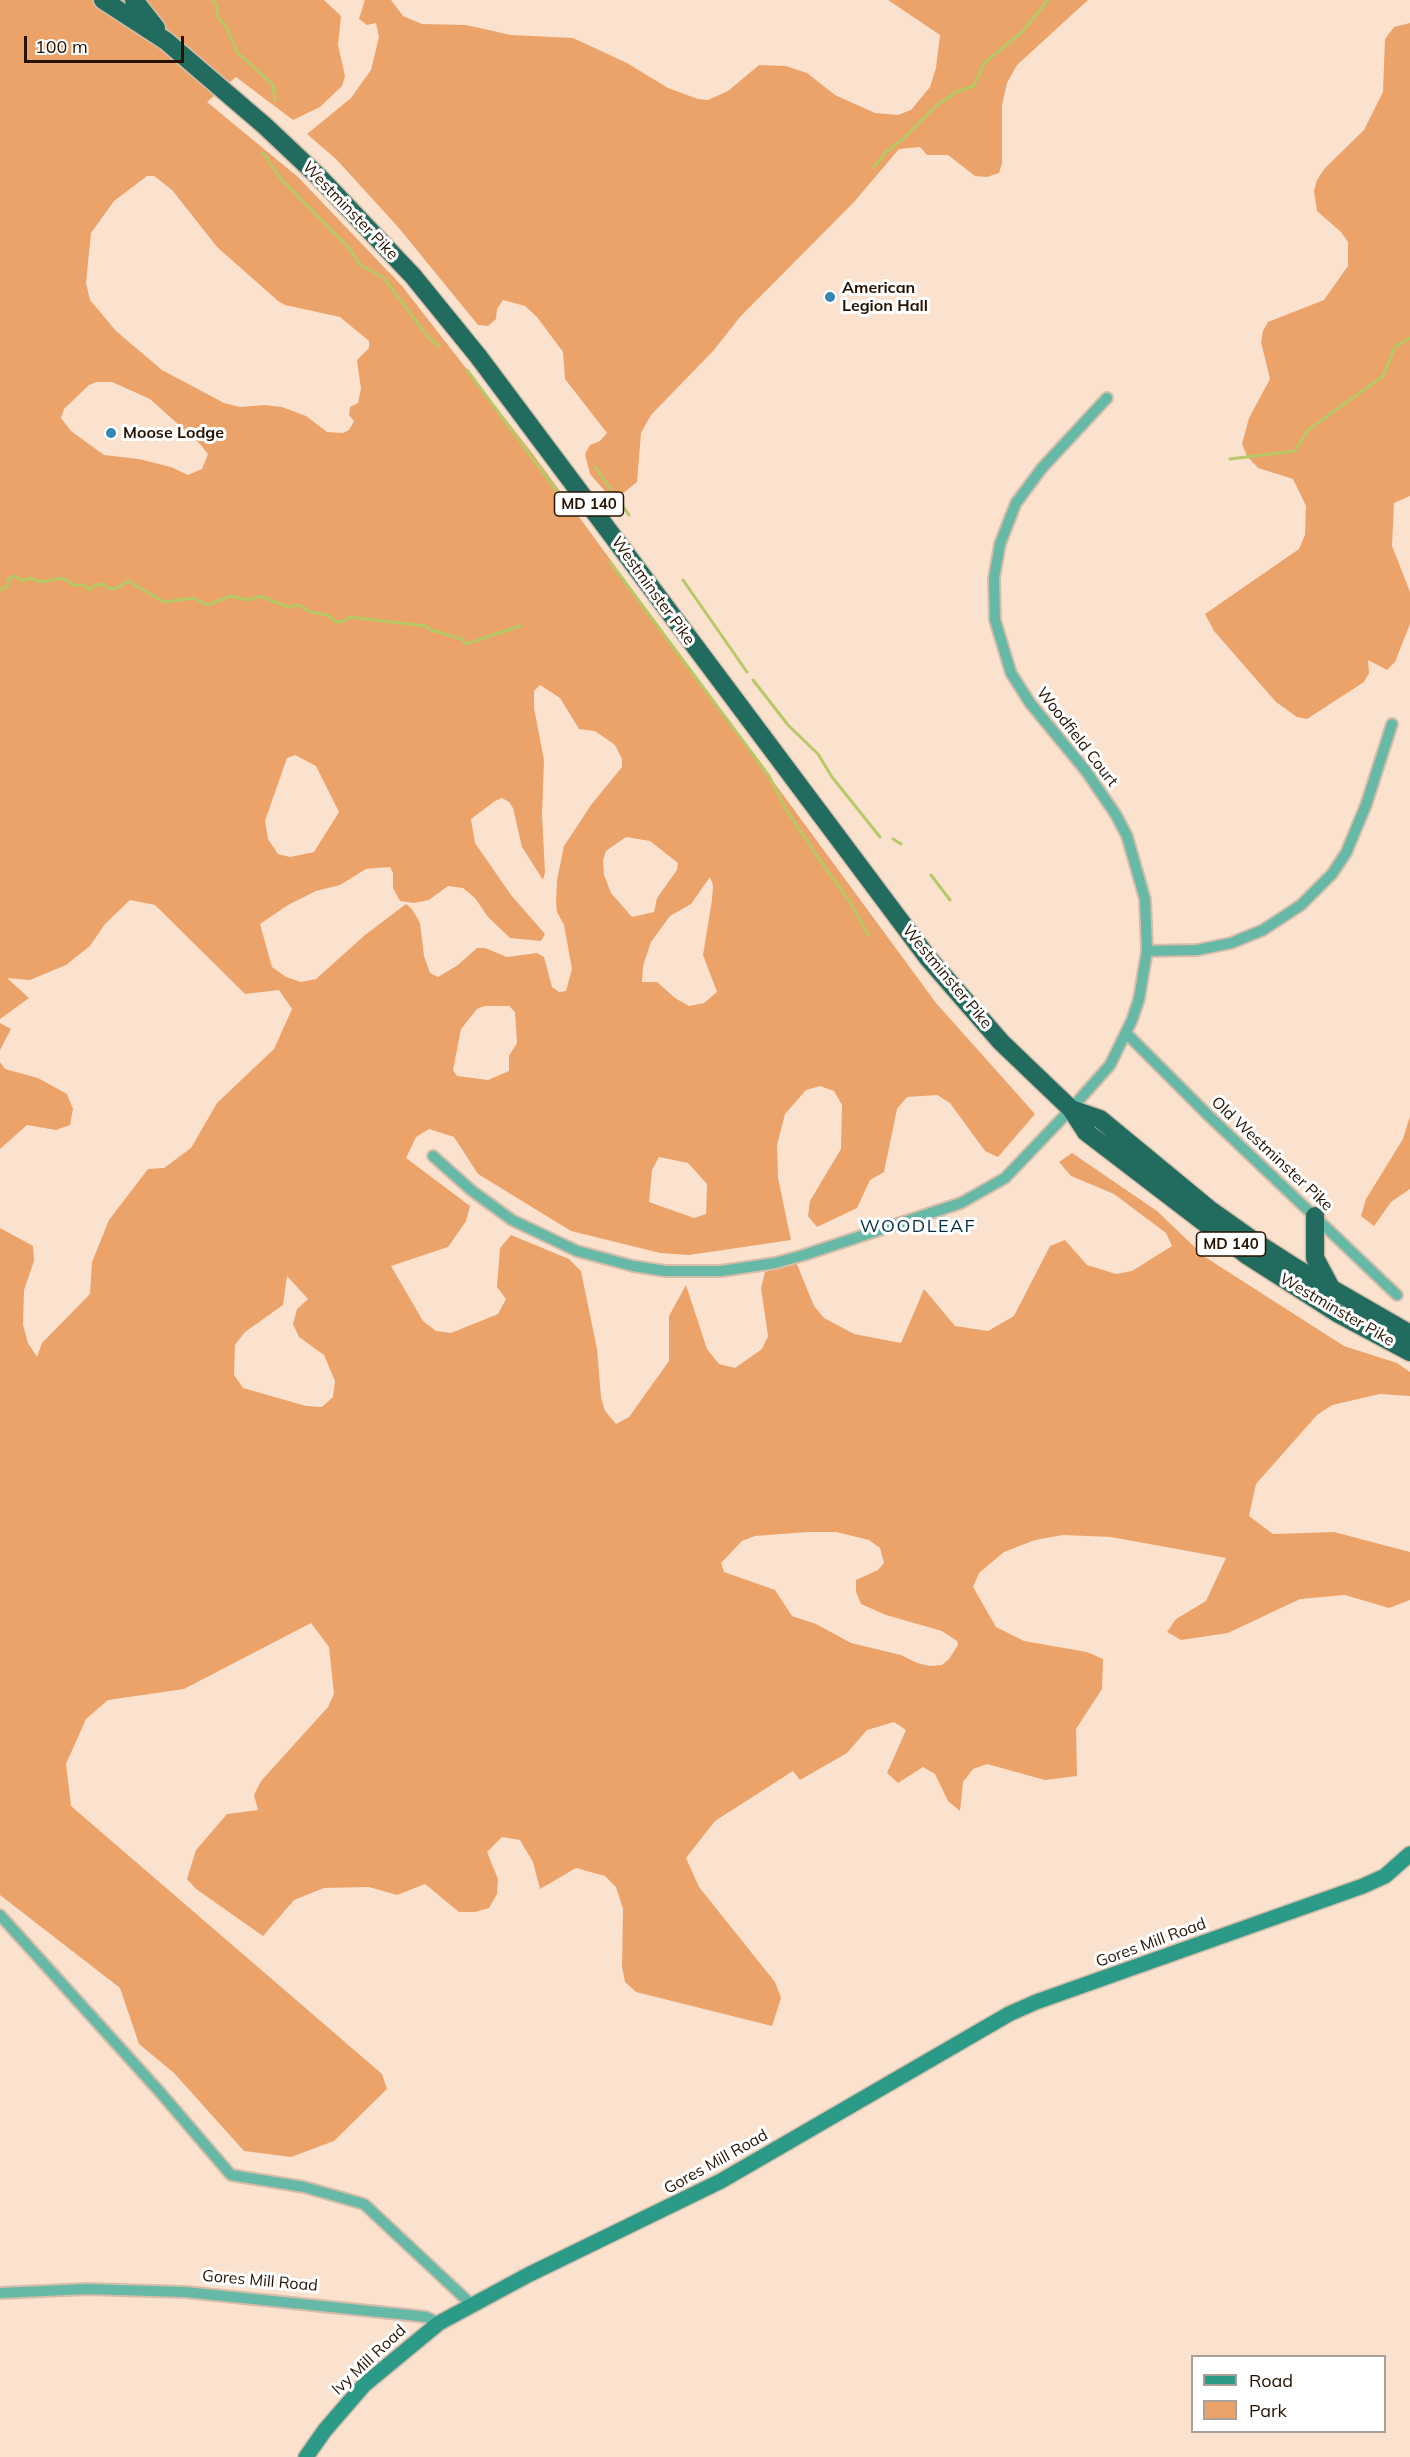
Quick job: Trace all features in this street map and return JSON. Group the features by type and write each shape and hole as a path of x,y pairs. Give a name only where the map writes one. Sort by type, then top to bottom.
{"highway":[{"name":"Westminster Pike","path":"104,0 166,41 298,156 413,276 478,356 928,958 1001,1042 1071,1109 1086,1132 1202,1223 1286,1282 1410,1352"},
{"path":"134,0 166,41"},
{"name":"Westminster Pike","path":"1071,1109 1100,1119 1209,1209 1257,1243 1410,1334"},
{"path":"1315,1216 1315,1258 1333,1290"}],"street":[{"name":"Woodfield Court","path":"433,1156 471,1190 512,1220 577,1251 633,1266 665,1271 721,1271 775,1263 804,1255 961,1203 1005,1179 1071,1109 1110,1065 1127,1034 1139,999 1147,951 1145,899 1127,836 1103,794 1020,688 1004,655 995,620 996,561 1006,525 1016,502 1035,476 1107,398"},
{"path":"1147,951 1197,950 1231,943 1263,930 1301,904 1332,874 1346,852 1366,805 1392,724"},
{"name":"Old Westminster Pike","path":"1127,1034 1209,1116 1397,1295"},
{"name":"Gores Mill Road","path":"0,2293 87,2289 185,2292 410,2315 426,2317 439,2323 528,2275 721,2181 1009,2014 1036,2002 1363,1886 1385,1876 1410,1854"},
{"path":"0,1915 159,2091 231,2175 304,2187 364,2204 472,2305"},
{"name":"Ivy Mill Road","path":"306,2457 364,2385 411,2343 439,2323"}],"green space":[{"path":"0,0 324,0 341,16 338,45 345,76 342,86 320,107 293,120 236,77 207,102 298,177 402,286 532,453 936,1003 1035,1114 998,1157 985,1151 950,1103 937,1095 907,1097 897,1109 884,1172 870,1180 857,1208 817,1227 808,1216 810,1201 841,1149 842,1105 834,1091 820,1086 806,1090 785,1114 777,1145 778,1178 791,1240 689,1255 660,1253 571,1231 478,1174 454,1137 429,1129 416,1137 406,1158 470,1206 466,1221 448,1247 391,1266 423,1321 436,1331 451,1333 498,1314 506,1299 497,1287 500,1248 511,1235 569,1259 581,1271 597,1349 601,1397 605,1411 616,1424 629,1417 669,1361 669,1316 686,1285 707,1349 719,1364 735,1368 762,1349 768,1336 761,1288 765,1272 796,1262 814,1306 824,1318 854,1334 901,1343 924,1289 955,1326 988,1331 1014,1316 1050,1246 1065,1240 1087,1265 1116,1274 1132,1271 1172,1246 1166,1233 1114,1194 1071,1176 1059,1162 1072,1153 1157,1211 1205,1257 1344,1346 1397,1363 1410,1372 1410,1396 1380,1394 1332,1405 1317,1415 1256,1484 1249,1516 1273,1534 1334,1532 1410,1552 1410,1600 1389,1608 1345,1595 1300,1599 1228,1633 1181,1640 1167,1632 1176,1619 1206,1601 1226,1558 1111,1537 1063,1535 1035,1540 1004,1552 979,1573 973,1587 996,1627 1024,1641 1087,1652 1103,1659 1102,1689 1076,1729 1077,1776 1045,1780 987,1764 973,1769 963,1782 960,1811 948,1801 935,1774 923,1767 898,1783 887,1773 906,1730 894,1722 867,1730 847,1753 800,1780 793,1771 715,1821 686,1858 699,1887 775,1982 781,1998 772,2026 636,1992 625,1982 622,1967 623,1909 616,1887 605,1876 576,1868 540,1889 533,1862 520,1840 502,1837 487,1852 498,1879 497,1894 489,1908 475,1912 459,1912 425,1884 397,1895 369,1887 324,1888 294,1900 263,1936 196,1889 187,1879 196,1850 227,1814 258,1810 254,1795 261,1781 328,1707 334,1694 329,1647 311,1623 184,1689 108,1700 86,1719 66,1764 71,1806 382,2074 387,2089 334,2141 291,2157 244,2151 174,2073 139,2044 120,1988 0,1895 0,1228 33,1246 34,1261 24,1290 23,1325 28,1343 37,1357 42,1343 90,1294 92,1262 109,1220 148,1169 164,1168 191,1148 217,1103 274,1049 292,1009 279,990 245,994 155,905 130,900 105,924 90,946 66,965 30,980 7,978 29,998 0,1019","holes":["147,176 154,176 172,190 217,247 278,301 285,305 340,317 369,341 369,348 357,360 361,389 358,403 350,407 349,415 354,421 349,430 343,433 327,432 306,416 282,407 265,405 240,407 224,403 162,370 116,331 90,300 86,283 91,233 114,201","96,382 112,382 150,399 208,454 202,469 188,475 171,467 139,459 104,455 71,431 61,418 64,409 89,385","540,685 560,698 579,729 595,731 615,745 622,759 622,767 591,805 564,846 557,880 556,903 557,912 564,925 572,969 566,991 559,992 552,987 544,957 537,953 507,957 485,948 477,948 458,965 438,977 430,973 424,956 420,923 412,909 406,904 365,935 316,979 301,982 286,977 272,967 260,924 288,905 316,891 340,885 366,869 390,867 393,873 393,888 400,901 414,903 429,900 448,886 463,888 475,898 488,917 510,938 541,941 545,934 511,895 475,843 471,819 495,801 502,798 509,802 513,808 522,847 543,880 545,872 542,815 544,760 534,708 534,691","295,755 316,766 339,812 314,852 290,857 278,854 268,839 265,821 287,758","626,837 650,841 678,863 677,870 657,898 654,912 632,917 611,893 604,875 603,860 606,851","710,877 713,885 712,900 703,955 717,992 704,1003 689,1006 675,998 657,982 642,982 643,966 651,942 670,916 691,904","484,1006 509,1006 515,1012 517,1043 509,1056 509,1071 488,1080 457,1076 453,1070 461,1029 477,1009","659,1157 688,1163 707,1184 706,1214 694,1218 649,1202 652,1170","287,1276 308,1299 297,1309 293,1324 299,1337 324,1355 335,1381 333,1397 322,1407 306,1406 243,1388 234,1375 235,1345 245,1332 283,1305","836,1532 869,1540 880,1548 884,1563 878,1570 856,1580 856,1592 861,1604 886,1615 942,1631 957,1641 958,1645 942,1665 930,1666 917,1663 901,1655 851,1643 816,1624 792,1616 775,1590 724,1572 721,1563 742,1541 755,1536"]},
{"path":"365,0 391,0 403,16 422,24 466,25 511,35 573,38 627,63 668,88 698,99 708,100 728,91 759,65 786,66 807,73 835,95 875,113 898,115 911,110 930,87 936,68 940,35 888,0 1088,0 1017,65 1007,83 1002,105 1002,163 999,173 987,177 975,176 948,155 927,155 920,147 899,149 854,202 740,317 714,350 651,415 641,433 637,482 621,495 611,498 590,474 585,454 590,445 600,441 607,433 565,379 563,352 537,317 525,306 503,300 497,309 496,319 488,326 478,325 398,227 336,159 307,134 351,98 371,70 379,37 376,23 367,25 359,19"},
{"path":"1410,23 1410,496 1394,503 1392,546 1410,592 1410,624 1395,662 1387,670 1368,660 1369,673 1364,682 1307,719 1297,717 1276,702 1214,631 1205,614 1299,549 1305,535 1306,506 1293,479 1258,468 1247,456 1242,444 1249,418 1270,379 1261,342 1263,331 1268,322 1324,300 1348,266 1348,242 1341,232 1317,211 1314,191 1317,180 1325,168 1364,130 1383,92 1385,39 1394,27"},
{"path":"0,1023 11,1029 0,1050"},
{"path":"0,1062 5,1069 38,1078 67,1094 73,1109 70,1125 56,1130 27,1125 0,1149"},
{"path":"1410,1116 1410,1189 1391,1202 1374,1226 1361,1216 1366,1199 1403,1139"}],"waterway":[{"path":"213,0 217,7 217,16 226,27 237,52 273,85 275,100"},
{"path":"874,167 886,152 904,138 937,105 958,91 974,86 984,63 1022,32 1048,0"},
{"path":"263,153 281,179 349,248 360,265 383,277 428,337 439,346"},
{"path":"1230,459 1295,451 1308,430 1383,376 1395,347 1410,338"},
{"path":"467,370 576,517"},
{"path":"595,467 629,515"},
{"path":"610,562 769,776 785,808 849,900 868,935"},
{"path":"0,590 8,585 8,579 15,576 23,581 30,578 41,582 61,578 72,585 84,585 89,590 95,585 104,584 107,588 115,589 128,581 164,602 193,598 208,605 230,596 249,600 260,596 288,607 299,605 311,612 328,615 336,622 345,621 349,617 426,626 431,630 462,639 466,644 520,626"},
{"path":"683,580 747,672"},
{"path":"753,680 788,725 818,754 832,777 880,837"},
{"path":"893,839 901,844"},
{"path":"931,875 950,900"}],"place":[{"name":"American Legion Hall","path":"830,297"},
{"name":"Moose Lodge","path":"111,433"}],"district":[{"name":"WOODLEAF","path":"918,1227"}]}
